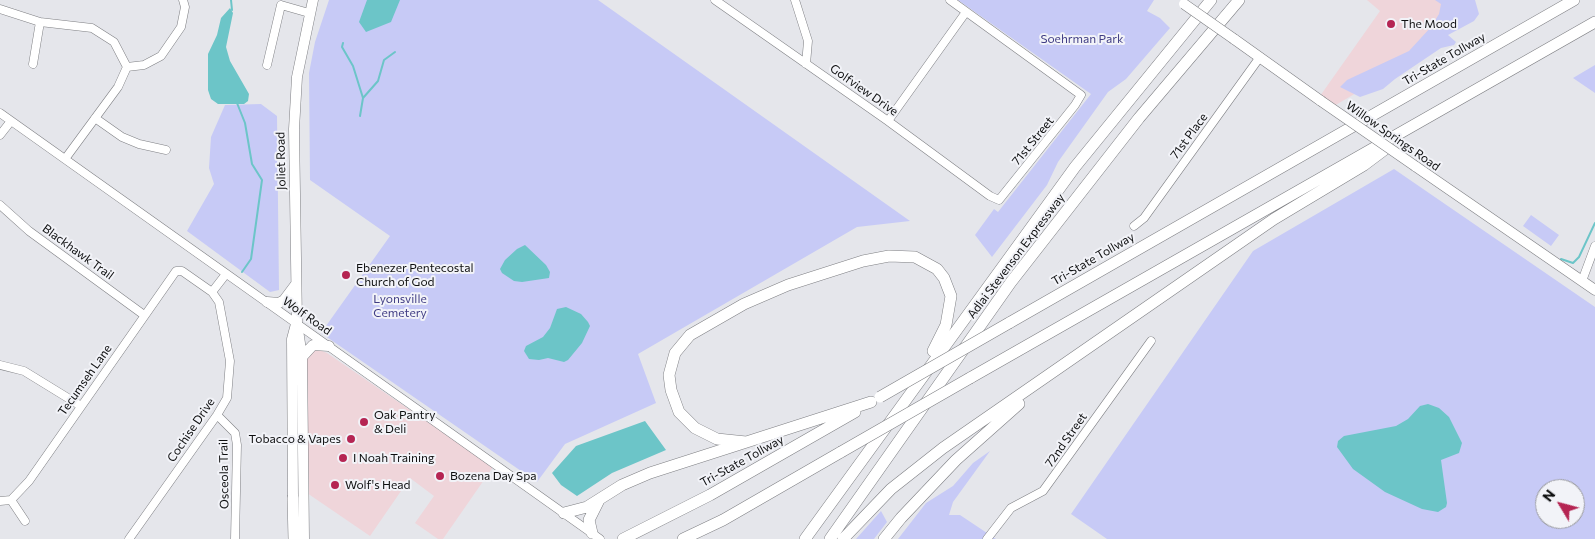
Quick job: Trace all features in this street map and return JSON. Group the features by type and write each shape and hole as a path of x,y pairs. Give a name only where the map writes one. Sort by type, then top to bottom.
{"highway":[{"name":"Adlai Stevenson Expressway","path":"805,539 1075,167 1211,0"},
{"name":"Adlai Stevenson Expressway","path":"830,539 1011,282 1139,118 1239,0"},
{"name":"Tri-State Tollway","path":"622,539 710,495 1574,0"},
{"path":"683,539 723,520 1595,22"},
{"path":"842,539 891,489 944,448 1274,219 1364,165 1419,122"},
{"path":"746,442 717,439 694,428 679,412 670,390 669,375 671,362 680,345 699,329 773,291 838,268 898,255 915,257 931,264 944,278 951,296 950,314 942,335 903,403"},
{"path":"884,539 901,518 956,460 1060,369"},
{"path":"564,514 588,507 622,485 650,472 876,400"},
{"name":"Joliet Road","path":"293,498 294,539"},
{"path":"596,536 589,520 600,499"}],"main road":[{"name":"Joliet Road","path":"304,539 302,357 297,323 294,129 297,77 313,0"},
{"name":"Willow Springs Road","path":"1181,2 1595,290"},
{"path":"267,302 279,303 284,300 296,284"},
{"name":"Joliet Road","path":"293,498 292,339 297,323"},
{"path":"302,357 313,345 329,346"}],"street":[{"path":"0,5 2,0"},
{"path":"127,67 144,65 161,56 180,27 185,8 182,0"},
{"name":"Golfview Drive","path":"716,0 888,121 990,196 999,200"},
{"path":"795,0 808,41 806,64"},
{"path":"888,121 966,12 950,0"},
{"path":"267,65 282,3 310,13"},
{"path":"0,9 40,22 92,28 114,42 127,67"},
{"name":"71st Street","path":"966,12 1081,95 1076,105 999,200"},
{"path":"34,64 40,22"},
{"name":"71st Place","path":"1134,226 1144,218 1260,57"},
{"path":"66,159 118,87 127,67"},
{"name":"Wolf Road","path":"0,113 596,536"},
{"path":"95,118 122,137 139,144 166,150"},
{"path":"0,135 11,121"},
{"name":"Blackhawk Trail","path":"0,205 29,231 144,315"},
{"path":"1582,281 1595,246"},
{"name":"Tecumseh Lane","path":"11,500 30,481 176,271 182,271 212,292"},
{"path":"212,292 226,274"},
{"name":"Cochise Drive","path":"129,539 227,398 230,361 219,302 212,292"},
{"name":"72nd Street","path":"991,538 1011,508 1043,491 1152,340"},
{"path":"0,365 24,371 81,406"},
{"name":"Osceola Trail","path":"217,415 234,433 237,445 235,539"},
{"path":"0,500 11,500 25,521"}],"shaded area":[{"path":"367,0 400,0 391,22 366,32 359,22"},
{"path":"1367,0 1453,0 1445,29 1448,39 1334,106 1320,96 1380,11"},
{"path":"230,8 233,13 226,47 230,61 249,94 248,101 244,104 218,104 211,99 208,90 208,54 217,35 221,18"},
{"path":"525,245 546,265 550,272 549,278 522,282 514,281 502,273 500,269 505,260 517,249"},
{"path":"566,307 581,314 590,326 582,343 568,360 564,362 548,358 539,360 529,359 524,351 526,346 543,337 550,328 557,309"},
{"path":"317,349 327,353 493,467 443,539 438,539 415,523 434,496 410,478 370,536 307,493 305,367 309,351"},
{"path":"1428,404 1439,408 1449,417 1462,443 1459,453 1441,460 1447,503 1446,507 1438,512 1422,509 1385,492 1353,469 1337,447 1338,441 1344,436 1396,426 1408,419 1420,406"},
{"path":"645,421 666,450 612,473 577,496 561,485 552,473 576,446"}],"green space":[{"name":"Lyonsville Cemetery","path":"329,0 598,0 910,221 857,227 638,354 656,403 565,444 537,482 321,333 390,236 310,180 309,73 315,42"},
{"name":"Soehrman Park","path":"958,0 1154,0 1147,11 1160,18 1170,28 1126,79 1108,92 1058,162 1047,185 992,257 975,235 994,209 998,212 1091,94"},
{"path":"1435,0 1475,0 1479,14 1474,21 1448,35 1456,42 1454,45 1441,48 1383,89 1360,97 1340,87 1347,80 1409,51 1431,27 1439,14 1441,4"},
{"path":"1595,65 1595,93 1573,78"},
{"path":"261,104 277,116 279,290 270,292 187,231 214,184 209,168 211,137 225,105"},
{"path":"1394,169 1595,307 1595,539 1107,539 1071,514 1253,251"},
{"path":"1531,215 1559,235 1551,246 1523,226"},
{"path":"990,451 953,502 949,515 960,515 996,539 898,539 926,503 953,486 973,463"},
{"path":"881,511 887,522 874,539 856,539"}],"waterway":[{"path":"231,0 232,10"},
{"path":"343,43 342,47 353,66 363,98"},
{"path":"360,116 363,98 378,81 384,60 395,52"},
{"path":"237,103 245,123 252,164 262,180 251,259 242,272"},
{"path":"1561,259 1573,263 1579,257 1595,223"}],"place":[{"name":"The Mood","path":"1391,24"},
{"name":"Ebenezer Pentecostal Church of God","path":"346,275"},
{"name":"Oak Pantry & Deli","path":"364,422"},
{"name":"Tobacco & Vapes","path":"351,439"},
{"name":"I Noah Training","path":"343,458"},
{"name":"Bozena Day Spa","path":"440,476"},
{"name":"Wolf's Head","path":"335,485"}]}
